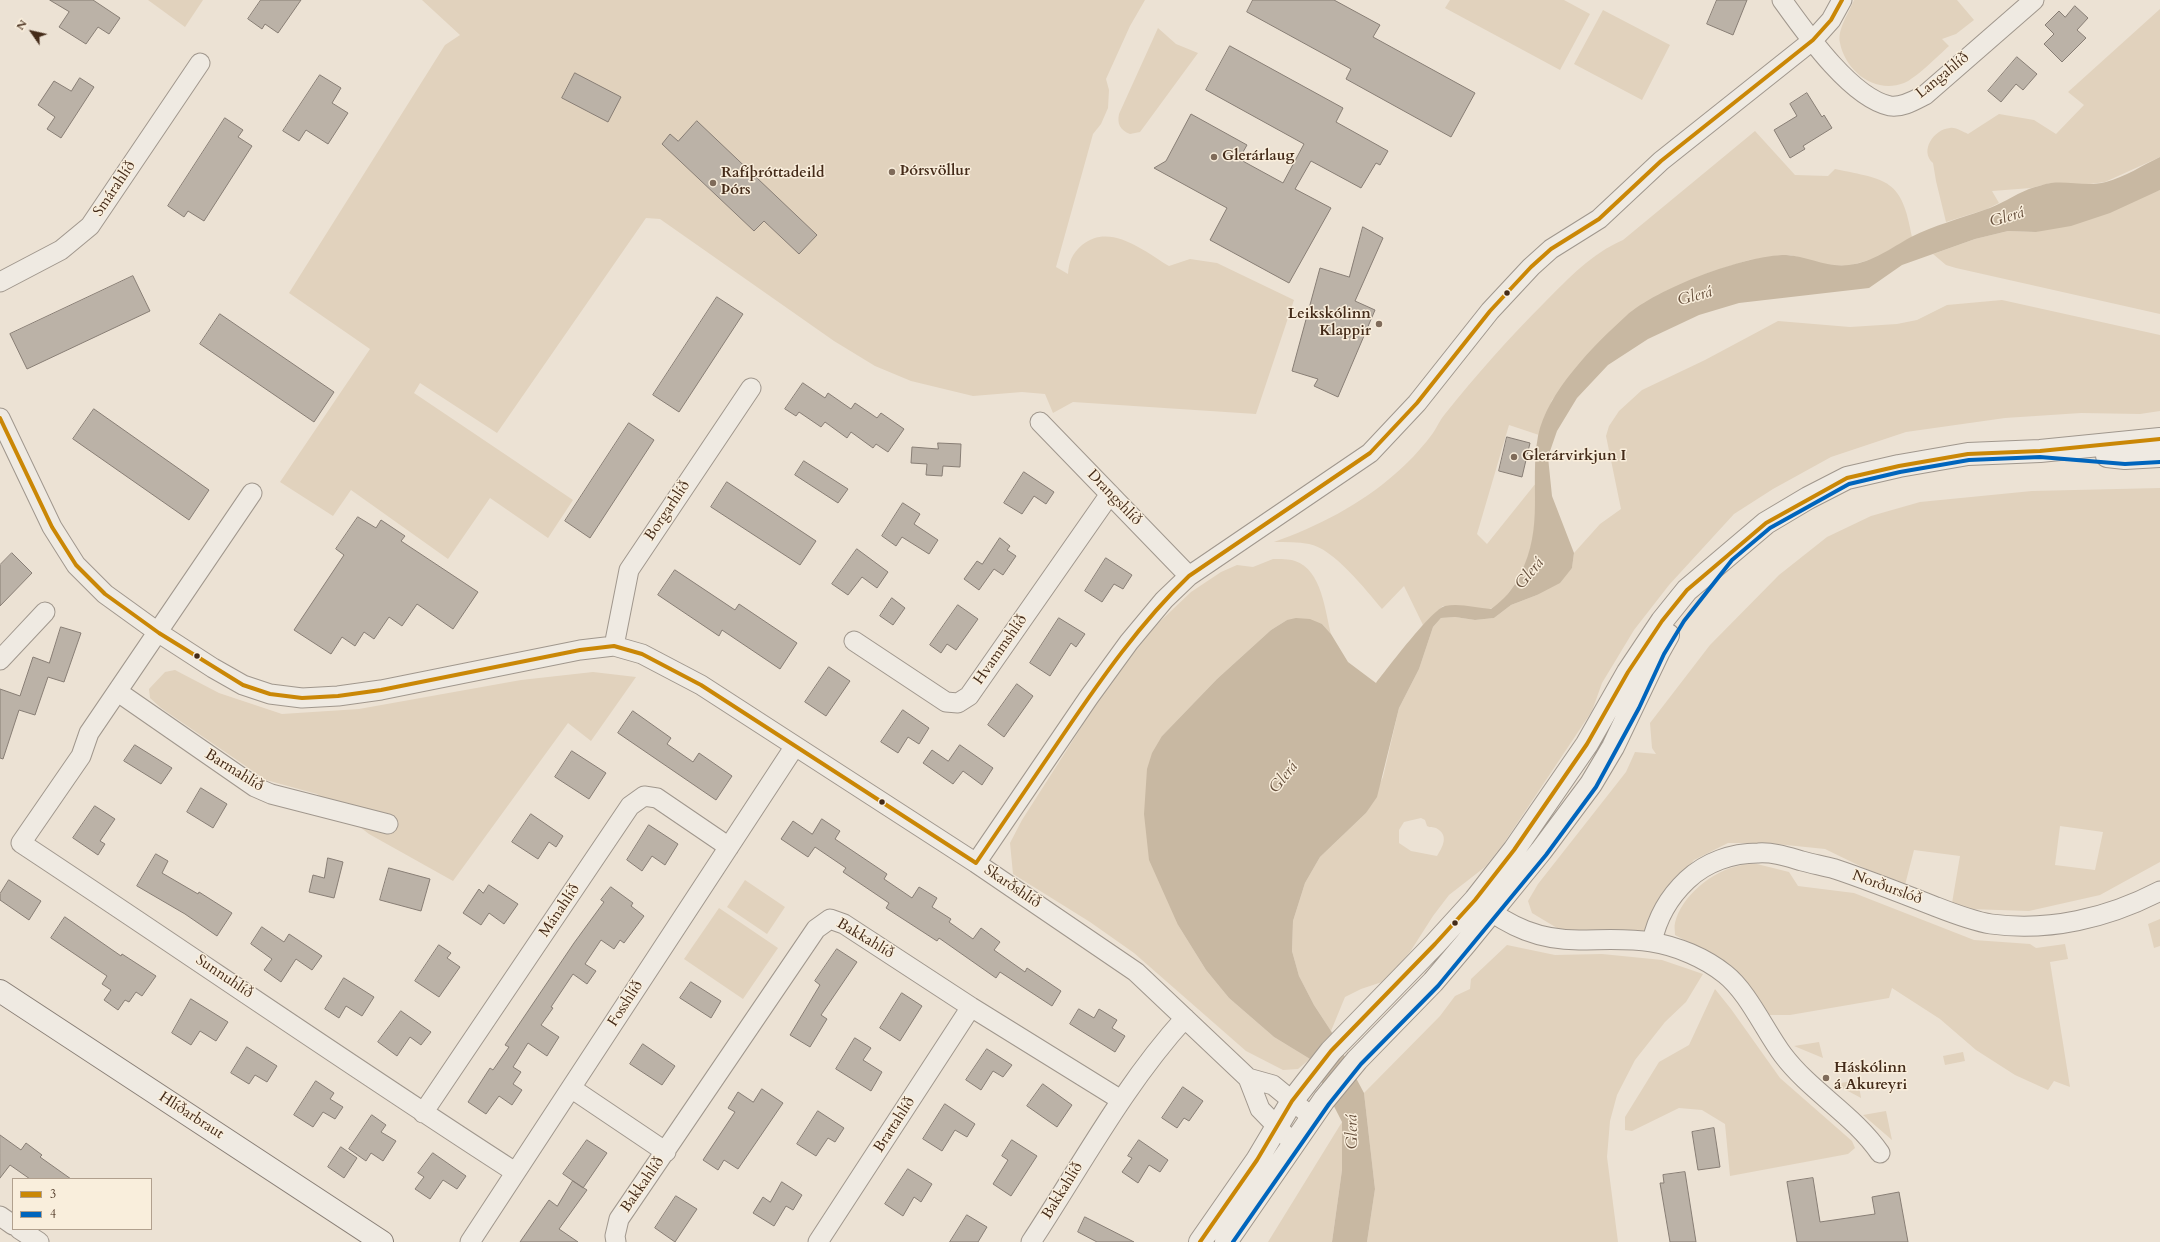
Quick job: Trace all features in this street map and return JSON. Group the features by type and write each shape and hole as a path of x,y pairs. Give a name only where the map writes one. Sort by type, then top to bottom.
{"street":[{"name":"Langahlíð","path":"1782,0 1849,84 1861,93 1891,106 1906,104 1925,95 2034,0"},
{"path":"976,863 1089,697 1129,642 1164,600 1188,576 1370,453 1416,403 1490,311 1531,267 1550,249 1599,219 1661,161 1813,40 1831,20 1842,0"},
{"name":"Smárahlíð","path":"0,282 61,250 90,226 200,63"},
{"name":"Borgarhlíð","path":"614,646 629,570 751,388"},
{"name":"Skarðshlíð","path":"0,418 52,527 62,546 76,565 105,594 158,633 243,685 270,694 302,698 338,696 381,690 580,650 614,646 642,654 701,685 976,863 1136,972 1248,1078 1260,1109 1294,1144"},
{"name":"Drangshlíð","path":"1040,422 1188,576"},
{"path":"1200,1242 1257,1160 1292,1101 1331,1051 1435,944 1483,906 1541,851 1591,784 1634,705 1659,650 1679,618 1728,556 1766,523 1808,498 1847,478 1899,466 1968,454 2040,450 2160,439"},
{"path":"2040,450 2125,458 2160,456"},
{"name":"Sunnuhlíð","path":"252,493 89,733 81,756 21,843 182,949 423,1113 516,1172"},
{"name":"Hvammshlíð","path":"854,641 946,702 958,703 969,696 1110,494"},
{"path":"0,660 45,612"},
{"name":"Barmahlíð","path":"118,692 255,787 271,794 388,824"},
{"name":"Fosshlíð","path":"470,1242 795,746"},
{"name":"Mánahlíð","path":"423,1113 630,806 644,796 657,798 729,847"},
{"name":"Norðurslóð","path":"1652,942 1655,926 1666,905 1679,888 1696,871 1733,855 1759,852 1787,856 1833,868 1960,916 1990,924 2025,927 2060,925 2118,910 2160,891"},
{"path":"1483,906 1505,922 1545,936 1577,940 1618,939 1652,942 1690,954 1726,974 1750,1005 1783,1056 1805,1079 1870,1139 1880,1153"},
{"path":"1226,1242 1318,1108 1357,1060 1433,982 1483,906"},
{"name":"Bakkahlíð","path":"616,1242 615,1236 619,1219 666,1152 816,929 830,919 844,924 971,1007 1121,1100"},
{"name":"Hlíðarbraut","path":"0,991 382,1242"},
{"name":"Brattahlíð","path":"818,1242 971,1007"},
{"name":"Bakkahlíð","path":"1031,1242 1121,1100 1158,1048 1185,1018"},
{"name":"Skarðshlíð","path":"1248,1078 1273,1085 1292,1101 1318,1108"},
{"name":"Bakkahlíð","path":"571,1088 666,1152"},
{"path":"0,1216 12,1224"},
{"path":"21,1230 39,1242"}],"shaded area":[{"path":"148,0 203,0 185,27"},
{"path":"422,0 1145,0 1130,26 1106,79 1109,90 1108,108 1101,124 1093,134 1056,267 1068,274 1069,265 1072,258 1082,245 1093,239 1104,236 1127,241 1169,266 1190,259 1217,263 1294,300 1256,414 1073,402 1053,413 1045,394 1022,392 973,396 911,381 875,366 834,341 660,219 646,218 497,433 420,383 414,393 573,500 548,538 490,498 448,559 351,490 333,516 280,482 370,349 289,293 445,45 460,35"},
{"path":"1450,0 1564,0 1590,14 1560,70 1445,8"},
{"path":"1854,0 1957,0 1974,20 1956,34 1942,39 1949,46 1909,81 1893,86 1883,85 1873,83 1863,78 1848,63 1843,53 1840,43 1840,32"},
{"path":"2160,9 2160,157 2105,182 2082,185 2051,183 2031,188 1992,191 1999,203 1987,209 1946,222 1933,163 1929,158 1928,153 1930,141 1934,136 1944,129 1950,128 1957,129 1968,134 1999,114 2034,120 2056,134 2084,105 2068,92"},
{"path":"1603,10 1670,45 1642,100 1574,64"},
{"path":"1158,28 1176,44 1198,53 1140,132 1130,134 1124,131 1120,126 1118,121 1119,114"},
{"path":"1755,131 1795,175 1828,176 1835,169 1868,176 1890,185 1903,203 1912,237 1876,258 1848,266 1823,264 1790,255 1749,260 1708,273 1666,291 1552,400 1539,435 1509,425 1477,534 1487,544 1536,483 1536,511 1533,539 1524,566 1518,579 1500,603 1495,607 1483,610 1443,606 1423,625 1404,586 1382,609 1348,571 1328,553 1309,544 1296,542 1274,542 1338,514 1368,495 1395,474 1422,447 1445,414 1494,356 1532,315 1572,276 1591,259 1623,240"},
{"path":"2160,190 2160,314 1956,268 1946,265 1933,254 1975,239 2008,231 2036,232"},
{"path":"2002,300 2160,335 2160,411 2140,414 2081,413 2005,418 1906,432 1831,457 1773,489 1734,514 1669,585 1634,630 1602,683 1592,711 1504,843 1485,867 1449,895 1433,916 1410,952 1391,974 1382,982 1361,989 1345,997 1331,1031 1314,1005 1299,976 1292,951 1293,921 1305,883 1320,857 1366,813 1383,777 1399,708 1419,669 1433,627 1441,618 1455,617 1475,620 1494,618 1511,605 1537,595 1572,568 1574,553 1600,524 1621,509 1606,436 1609,426 1619,411 1642,390 1705,360 1778,321 1850,327 1897,324 1917,320 1947,305","holes":["1421,818 1425,820 1427,826 1436,828 1443,834 1444,842 1437,856 1411,851 1399,843 1399,830 1404,822"]},
{"path":"2160,488 2160,862 2100,895 2029,911 1969,909 1955,906 1895,883 1825,849 1767,843 1728,843 1694,860 1670,888 1654,914 1646,934 1572,937 1532,913 1528,901 1538,884 1626,772 1635,752 1656,754 1652,748 1650,723 1710,645 1779,575 1827,537 1871,516 1920,502 2032,491","holes":["2060,826 2103,832 2095,870 2055,865","1914,850 1960,856 1952,903 1905,885"]},
{"path":"1273,559 1287,559 1295,561 1304,566 1311,573 1321,592 1331,634 1322,624 1287,620 1271,630 1217,679 1162,736 1178,925 1206,970 1229,998 1274,1037 1310,1059 1298,1069 1283,1070 1246,1051 1134,953 1090,922 1013,874 1010,843 1022,820 1098,701 1150,631 1191,592 1221,572 1237,565 1253,567"},
{"path":"175,670 219,693 282,714 359,709 521,680 593,672 636,677 591,741 568,723 453,881 369,834 317,794 266,780 161,708 150,698 149,689 165,672"},
{"path":"1757,864 1789,872 1798,886 1854,893 1974,940 2030,944 2036,948 2065,944 2068,959 2050,962 2070,1087 2054,1081 2048,1090 2015,1075 1976,1050 1940,1019 1892,988 1889,998 1790,1015 1766,1015 1713,956 1675,935 1675,924 1678,913 1691,894 1699,886 1718,873 1728,869 1743,865"},
{"path":"745,880 785,907 767,934 727,907"},
{"path":"719,908 778,948 743,999 684,959"},
{"path":"2160,919 2160,946 2154,948 2148,924"},
{"path":"1507,945 1555,955 1602,954 1662,960 1703,974 1686,1002 1665,1022 1635,1060 1617,1095 1610,1121 1607,1157 1618,1242 1367,1242 1375,1189 1364,1093 1440,1016 1455,996 1470,989 1471,979"},
{"path":"1715,989 1780,1078 1852,1141 1855,1148 1848,1154 1730,1176 1725,1124 1702,1110 1679,1108 1632,1131 1625,1130 1625,1117 1659,1062 1689,1045"},
{"path":"1819,1042 1823,1058 1794,1046"},
{"path":"1963,1052 1965,1061 1945,1065 1943,1056"},
{"path":"1858,1080 1861,1098 1835,1084"},
{"path":"1886,1111 1892,1140 1863,1115"},
{"path":"1342,1122 1342,1170 1332,1242 1268,1242"}],"water":[{"name":"Glerá","path":"2160,157 2160,190 2110,213 2071,226 2036,232 2008,231 1975,239 1902,265 1869,288 1739,303 1699,315 1648,339 1608,365 1577,398 1557,431 1548,457 1552,496 1574,553 1572,568 1560,583 1537,595 1511,605 1494,618 1475,620 1455,617 1441,618 1433,627 1419,669 1399,708 1377,797 1366,813 1320,857 1305,883 1293,921 1292,951 1299,976 1314,1005 1331,1031 1364,1093 1375,1189 1367,1242 1332,1242 1342,1170 1342,1122 1310,1059 1274,1037 1229,998 1206,970 1178,925 1149,860 1144,814 1147,769 1152,753 1162,736 1217,679 1271,630 1287,620 1296,618 1310,619 1322,624 1331,634 1348,662 1376,683 1420,628 1430,617 1445,606 1456,605 1491,609 1500,602 1511,590 1528,557 1534,522 1536,454 1538,436 1543,419 1561,386 1573,370 1600,341 1640,305 1679,284 1702,275 1769,256 1786,255 1802,257 1833,265 1849,265 1866,261 1920,233 1990,208 2029,189 2051,183 2092,184 2106,182 2127,174"}],"building":[{"path":"50,0 93,0 120,18 109,34 98,27 86,44 59,27 69,12"},
{"path":"261,0 301,0 278,33 265,24 262,29 248,19"},
{"path":"1253,0 1334,0 1380,25 1373,37 1475,93 1451,137 1346,79 1351,69 1247,12"},
{"path":"1717,0 1747,0 1733,35 1707,24"},
{"path":"2075,6 2088,18 2077,30 2086,38 2062,62 2044,44 2054,34 2045,25 2059,11 2065,17"},
{"path":"1230,46 1343,108 1336,122 1388,151 1380,165 1376,163 1361,188 1311,161 1295,189 1331,208 1289,283 1210,240 1227,208 1154,168 1166,161 1191,114 1247,145 1239,159 1283,183 1304,144 1206,90"},
{"path":"2017,57 2037,74 2023,90 2016,84 2001,102 1988,91"},
{"path":"575,73 621,97 608,122 562,98"},
{"path":"320,75 341,88 332,103 348,113 328,144 306,130 299,141 283,131"},
{"path":"80,78 94,87 61,138 47,129 55,117 38,105 54,81 71,91"},
{"path":"1807,93 1822,117 1824,115 1832,128 1803,146 1805,149 1790,158 1774,130 1797,116 1790,104"},
{"path":"225,118 243,130 238,137 252,146 204,221 188,211 184,217 168,206"},
{"path":"697,121 817,235 799,254 764,221 754,231 662,144 670,134 678,141"},
{"path":"1363,227 1383,238 1355,301 1375,310 1338,397 1314,386 1318,379 1292,371 1320,268 1349,277"},
{"path":"133,276 150,311 27,369 10,334"},
{"path":"717,297 743,314 679,412 653,395"},
{"path":"220,314 334,392 314,422 200,344"},
{"path":"803,383 825,398 828,393 851,409 855,403 877,418 881,413 904,429 888,452 876,444 873,448 851,432 847,438 825,422 821,427 799,412 796,416 785,409"},
{"path":"94,409 209,490 189,520 73,439"},
{"path":"629,423 654,440 590,538 565,521"},
{"name":"Glerárvirkjun I","path":"1507,437 1530,443 1522,477 1499,471"},
{"path":"938,443 961,444 960,467 943,466 942,476 926,475 927,464 911,463 912,447 938,449"},
{"path":"804,461 848,489 838,503 795,475"},
{"path":"1024,472 1054,492 1046,504 1034,496 1022,514 1004,503"},
{"path":"727,482 816,541 800,565 711,507"},
{"path":"903,503 920,514 914,524 938,540 929,554 902,537 896,546 882,536"},
{"path":"358,517 376,528 381,520 405,536 401,541 478,592 453,629 417,604 402,626 389,617 374,639 364,632 355,646 342,637 331,654 294,630 344,555 336,549"},
{"path":"1000,538 1010,546 1007,550 1016,556 1003,575 994,569 979,590 964,579 977,561 982,564"},
{"path":"857,549 888,572 877,588 862,577 848,595 832,584"},
{"path":"12,553 32,573 0,606 0,565"},
{"path":"1106,558 1132,575 1123,589 1114,584 1102,602 1085,591"},
{"path":"675,570 735,610 739,604 797,643 780,669 722,630 719,636 658,595"},
{"path":"892,598 905,608 893,625 880,616"},
{"path":"958,605 978,619 956,650 947,644 941,653 930,645"},
{"path":"1059,618 1085,634 1076,647 1071,643 1050,676 1030,663"},
{"path":"61,627 81,633 64,682 48,677 35,715 19,710 3,759 0,758 0,689 20,696 33,657 49,663"},
{"path":"829,667 850,681 826,716 805,702"},
{"path":"1017,684 1033,696 1004,737 988,725"},
{"path":"903,710 929,728 919,744 908,737 898,753 881,742"},
{"path":"633,711 671,738 667,744 693,762 699,753 732,776 716,800 618,733"},
{"path":"135,745 172,768 161,784 124,761"},
{"path":"960,745 993,768 982,785 963,771 953,784 923,763 932,750 948,761"},
{"path":"572,751 606,773 589,799 555,777"},
{"path":"201,788 227,804 213,828 187,812"},
{"path":"95,806 115,819 100,841 105,844 98,855 73,838"},
{"path":"531,814 563,836 556,847 549,842 538,859 512,842"},
{"path":"822,819 840,831 835,839 887,874 884,879 912,898 919,887 937,898 932,907 951,919 949,922 973,939 981,928 1000,942 994,950 1025,972 1027,968 1061,991 1052,1006 1000,972 996,978 939,938 937,941 886,908 889,903 843,872 846,868 815,847 808,857 781,839 793,821 812,834"},
{"path":"649,825 678,844 665,865 652,856 642,871 627,860"},
{"path":"156,854 168,861 162,873 198,894 199,892 232,913 217,936 185,914 137,886"},
{"path":"328,858 343,862 334,898 309,892 313,875 324,878"},
{"path":"389,868 430,879 421,911 380,900"},
{"path":"9,880 41,901 29,920 0,900 0,894"},
{"path":"489,885 518,904 504,924 489,913 481,925 463,913 479,889 483,893"},
{"path":"611,887 633,903 631,906 644,916 624,943 620,940 614,949 601,940 585,964 596,971 587,984 573,974 541,1025 559,1037 547,1056 528,1043 513,1067 521,1072 513,1084 522,1090 512,1105 499,1096 486,1114 468,1102 490,1068 493,1070 509,1047 505,1045 574,943 604,902 601,900"},
{"path":"65,917 121,956 122,954 156,976 142,996 136,992 129,1002 125,1000 118,1010 104,1000 111,990 102,984 107,976 51,938"},
{"path":"262,927 284,942 289,934 322,956 312,970 296,959 281,982 264,970 272,959 251,944"},
{"path":"439,945 451,953 447,958 460,967 439,997 415,981"},
{"path":"837,949 857,962 821,1015 827,1019 810,1047 790,1035 820,985 815,981"},
{"path":"344,978 374,997 362,1016 346,1006 339,1018 325,1009"},
{"path":"691,982 721,1001 711,1018 680,998"},
{"path":"902,993 922,1006 900,1041 880,1028"},
{"path":"191,999 228,1022 216,1041 200,1031 191,1045 172,1033"},
{"path":"1079,1009 1094,1018 1099,1009 1117,1020 1112,1028 1125,1036 1115,1052 1070,1024"},
{"path":"401,1011 431,1032 421,1045 410,1037 397,1056 378,1042"},
{"path":"855,1038 871,1048 863,1060 882,1072 871,1091 836,1069"},
{"path":"643,1044 675,1066 662,1085 630,1064"},
{"path":"247,1047 277,1066 267,1082 255,1075 249,1084 231,1073"},
{"path":"987,1049 1012,1065 1003,1077 993,1071 981,1090 966,1080"},
{"path":"316,1081 334,1093 330,1099 343,1107 335,1119 323,1112 313,1127 294,1115"},
{"path":"1043,1084 1072,1105 1057,1127 1027,1106"},
{"path":"1183,1087 1203,1101 1189,1121 1184,1118 1177,1128 1162,1118"},
{"path":"762,1089 783,1103 738,1169 724,1160 718,1170 703,1160 735,1112 728,1108 738,1092 753,1102"},
{"path":"945,1104 975,1124 967,1137 955,1130 942,1151 923,1139"},
{"path":"818,1111 844,1128 835,1142 828,1138 816,1156 797,1144"},
{"path":"372,1115 386,1125 381,1132 396,1141 383,1161 371,1153 366,1161 349,1149"},
{"path":"1714,1128 1720,1167 1698,1170 1692,1132"},
{"path":"0,1135 21,1150 26,1143 42,1155 40,1157 70,1178 29,1178 10,1165 0,1178"},
{"path":"587,1140 607,1153 583,1188 563,1174"},
{"path":"1012,1140 1037,1156 1011,1196 993,1184 1008,1160 1002,1156"},
{"path":"1139,1140 1168,1160 1160,1172 1149,1165 1138,1183 1122,1172 1132,1158 1128,1156"},
{"path":"341,1147 357,1158 344,1178 328,1167"},
{"path":"433,1153 466,1176 457,1189 443,1180 430,1199 415,1189 424,1177 418,1173"},
{"path":"908,1169 932,1184 921,1202 914,1197 903,1216 885,1204"},
{"path":"1685,1172 1696,1242 1670,1242 1660,1183 1664,1183 1663,1175"},
{"path":"1813,1178 1820,1222 1875,1214 1872,1197 1899,1192 1908,1242 1797,1242 1787,1182"},
{"path":"573,1181 587,1190 559,1229 578,1242 520,1242 549,1200 557,1206"},
{"path":"782,1182 802,1195 793,1210 786,1206 774,1226 753,1213 763,1197 770,1202"},
{"path":"676,1196 697,1209 675,1242 655,1228"},
{"path":"967,1215 987,1227 978,1242 950,1242"},
{"path":"1085,1217 1134,1242 1097,1242 1078,1232"}],"transit line":[{"name":"3","path":"0,418 52,527 76,565 105,594 159,633 243,685 270,694 302,698 338,696 381,690 580,650 614,646 642,654 701,685 976,863 1107,672 1154,613 1189,576 1370,453 1417,403 1490,311 1531,267 1551,249 1599,219 1661,161 1813,40 1831,20 1842,0"},
{"name":"3","path":"1200,1242 1257,1160 1292,1101 1331,1051 1435,944 1475,900 1514,850 1587,744 1628,672 1662,621 1687,590 1766,523 1847,478 1899,466 1968,454 2040,451 2160,439"},
{"name":"4","path":"1233,1242 1329,1104 1361,1064 1438,986 1546,855 1596,787 1639,708 1664,654 1684,621 1732,560 1770,528 1849,484 1900,472 1969,460 2040,457 2125,464 2160,462"}],"place":[{"name":"Glerárlaug","path":"1214,157"},
{"name":"Þórsvöllur","path":"892,172"},
{"name":"Rafíþróttadeild Þórs","path":"713,183"},
{"name":"Leikskólinn Klappir","path":"1379,324"},
{"name":"Glerárvirkjun I","path":"1514,457"},
{"name":"Háskólinn á Akureyri","path":"1826,1078"}]}
